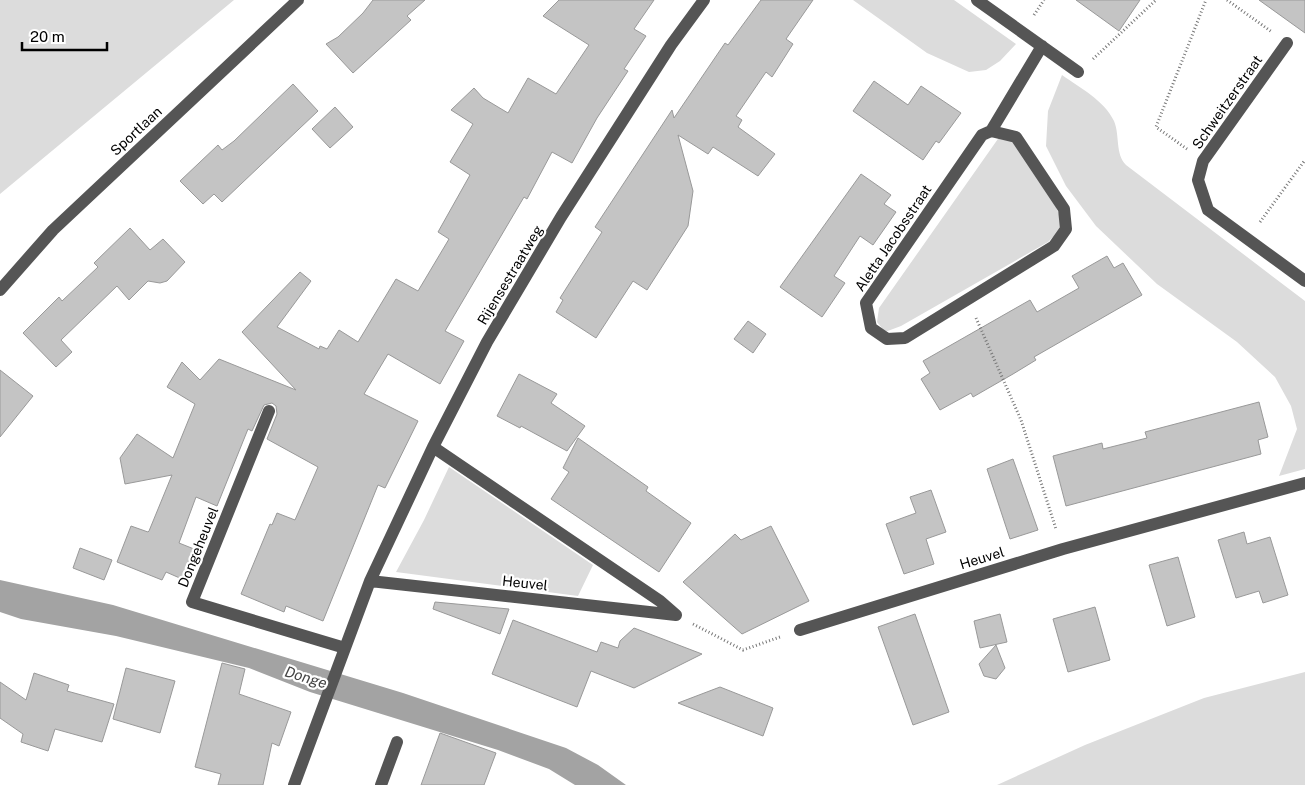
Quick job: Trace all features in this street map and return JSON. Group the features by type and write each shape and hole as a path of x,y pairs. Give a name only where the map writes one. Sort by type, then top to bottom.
{"street":[{"name":"Sportlaan","path":"0,290 53,230 298,0"},
{"name":"Rijensestraatweg","path":"294,785 370,581 433,447 488,342 561,217 670,45 704,0"},
{"path":"977,0 1078,72"},
{"name":"Schweitzerstraat","path":"1287,43 1203,161 1198,180 1208,210 1305,281"},
{"name":"Aletta Jacobsstraat","path":"991,130 1016,137 1064,209 1066,229 1054,246 905,338 886,339 871,328 866,303 982,135 991,130 1042,46"},
{"name":"Dongeheuvel","path":"269,411 192,602 345,648"},
{"path":"433,447 660,601 676,615"},
{"name":"Heuvel","path":"800,630 1063,549 1305,483"},
{"name":"Heuvel","path":"370,581 676,615"},
{"path":"381,785 397,742"}],"path":[{"path":"1078,72 1156,0"},
{"path":"1203,161 1156,127 1206,0"},
{"path":"1227,0 1287,43"},
{"path":"1248,240 1305,160"},
{"path":"968,299 1021,420 1063,549"},
{"path":"676,615 743,650 800,630"}],"shaded area":[{"path":"0,0 234,0 0,194"},
{"path":"853,0 954,0 1016,44 1000,61 986,70 969,72 927,53"},
{"path":"1062,75 1091,95 1110,114 1116,126 1120,155 1126,165 1305,301 1305,469 1279,476 1297,429 1291,406 1275,377 1237,342 1157,284 1096,226 1066,186 1046,146 1048,111"},
{"path":"1000,136 1011,140 1021,148 1036,169 1050,194 1063,227 1048,242 901,326 885,332 877,322 879,308"},
{"path":"449,467 593,565 578,596 396,572 424,520"},
{"path":"1305,672 1305,785 997,785 1085,745 1204,698"}],"water":[{"name":"Donge","path":"0,580 113,605 403,693 566,748 598,765 626,785 575,785 549,769 498,750 310,692 249,668 116,636 21,619 0,612"}],"building":[{"path":"373,0 425,0 407,16 411,20 353,73 326,44 338,37 363,13"},
{"path":"559,0 654,0 634,29 646,36 624,69 628,71 597,118 572,163 552,152 527,199 524,197 445,331 464,341 440,384 388,354 364,394 418,421 385,488 378,485 323,621 286,606 284,612 241,594 270,524 272,525 277,513 295,520 318,467 267,439 277,414 276,406 272,403 264,405 252,431 248,429 217,506 196,497 179,543 194,549 182,579 166,572 162,580 117,562 131,526 149,531 172,475 125,484 120,458 137,434 173,458 195,404 167,387 182,362 200,380 219,359 296,390 242,332 300,272 311,281 277,327 319,349 320,346 327,349 339,330 358,342 396,279 418,291 449,239 438,232 470,175 450,162 473,124 451,110 474,88 483,98 508,113 528,78 556,94 589,45 543,16"},
{"path":"761,0 813,0 786,39 793,44 772,77 766,72 736,116 742,120 738,127 775,154 758,176 713,147 708,154 678,135 693,191 688,226 647,290 633,281 596,338 556,312 563,300 560,298 602,232 595,227 672,110 674,118 725,43 728,45"},
{"path":"1076,0 1140,0 1119,31"},
{"path":"1259,0 1305,0 1305,33"},
{"path":"874,81 908,105 921,86 961,113 939,143 936,141 923,160 853,111"},
{"path":"293,84 318,111 222,202 214,194 203,204 180,181 218,145 222,150 234,141"},
{"path":"335,107 353,127 330,148 312,129"},
{"path":"861,174 891,195 884,204 896,212 873,245 860,236 834,276 845,283 822,317 780,287"},
{"path":"130,228 150,250 163,239 185,262 167,281 160,283 148,281 129,300 117,286 61,340 72,352 56,367 23,333 59,297 62,301 98,267 94,263"},
{"path":"1107,256 1114,268 1123,263 1142,295 1034,357 1036,360 973,397 971,393 940,410 921,379 930,373 923,361 1030,300 1037,312 1079,288 1072,276"},
{"path":"748,321 766,334 753,353 734,339"},
{"path":"0,370 33,396 0,437"},
{"path":"519,374 557,394 551,403 585,426 567,451 521,426 520,428 497,416"},
{"path":"1259,402 1268,437 1258,440 1261,454 1066,506 1053,456 1102,443 1103,449 1147,438 1145,432"},
{"path":"578,438 648,487 646,491 691,523 659,572 551,499 569,472 563,468"},
{"path":"1013,459 1038,530 1010,539 987,469"},
{"path":"931,490 946,532 926,539 934,564 904,574 886,524 916,513 910,497"},
{"path":"771,526 809,601 742,634 683,582 735,534 741,540"},
{"path":"1244,532 1247,544 1270,537 1288,595 1263,603 1259,591 1236,598 1218,540"},
{"path":"80,548 112,560 104,580 73,568"},
{"path":"1178,557 1195,617 1167,626 1149,565"},
{"path":"435,602 509,609 500,634 433,609"},
{"path":"1095,607 1110,660 1068,672 1053,619"},
{"path":"915,614 949,712 913,725 878,627"},
{"path":"1000,614 1007,642 980,648 974,621"},
{"path":"513,620 597,652 601,642 618,648 620,641 634,628 702,654 634,688 591,671 577,707 492,674"},
{"path":"996,645 1005,668 996,679 984,676 979,664"},
{"path":"222,663 245,669 239,694 291,712 279,746 272,743 263,785 218,785 221,774 195,767"},
{"path":"126,668 175,681 160,733 113,719"},
{"path":"34,673 69,685 67,691 114,704 102,742 55,729 48,751 21,742 23,734 0,718 0,682 26,700"},
{"path":"720,687 773,708 763,736 678,703"},
{"path":"440,733 496,753 484,785 421,785"}]}
